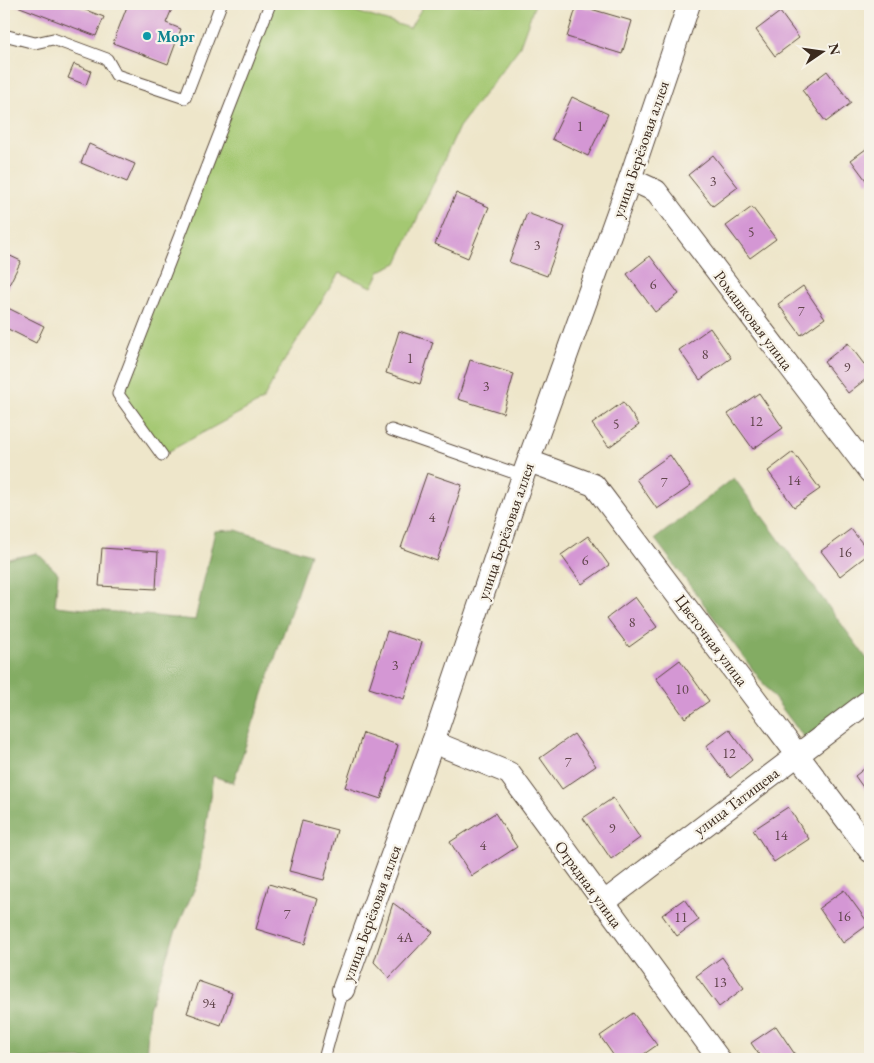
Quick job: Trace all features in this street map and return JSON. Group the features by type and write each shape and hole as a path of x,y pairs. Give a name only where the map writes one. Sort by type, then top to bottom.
{"street":[{"name":"улица Берёзовая аллея","path":"344,990 433,742 526,468 630,179 690,4"},
{"name":"Ромашковая улица","path":"630,179 656,191 870,472"},
{"name":"Цветочная улица","path":"526,468 594,485 870,851"},
{"name":"улица Татищева","path":"603,904 870,700"},
{"name":"Отрадная улица","path":"433,742 508,773 719,1059"}],"lane":[{"path":"4,35 35,44 53,39 107,59 116,75 185,98 221,4"},
{"path":"162,455 118,394 270,4"},
{"name":"Цветочная улица","path":"391,430 526,468"},
{"name":"улица Берёзовая аллея","path":"324,1059 344,990"}],"green space":[{"path":"270,4 330,4 410,28 424,4 535,4 519,48 459,127 397,263 380,271 372,287 339,273 278,371 263,400 162,455 118,394"},
{"path":"734,478 870,663 870,690 805,739 655,539"},
{"path":"236,530 310,554 233,783 213,776 198,881 174,935 149,1009 146,1059 4,1059 4,560 37,553 58,573 55,606 195,620 215,531"}],"building":[{"path":"12,4 70,4 104,17 96,36"},
{"name":"Морг","path":"128,4 174,4 166,23 181,29 168,64 113,43"},
{"path":"577,5 632,21 622,54 567,37"},
{"path":"780,12 799,38 775,56 756,30"},
{"path":"74,64 91,71 86,85 68,78"},
{"path":"827,71 851,103 826,122 802,90"},
{"path":"572,97 608,114 588,156 552,139"},
{"path":"89,144 135,164 127,182 81,163"},
{"path":"870,146 870,181 868,183 851,160"},
{"path":"713,155 738,187 713,206 688,175"},
{"path":"456,193 489,207 468,258 435,244"},
{"path":"752,207 776,239 750,258 726,226"},
{"path":"527,213 565,227 547,276 509,262"},
{"path":"4,253 21,261 4,295"},
{"path":"650,256 679,294 655,312 627,274"},
{"path":"803,286 825,318 801,335 778,304"},
{"path":"4,306 44,326 36,343 4,327"},
{"path":"710,328 731,358 700,380 679,350"},
{"path":"399,331 433,342 420,384 386,373"},
{"path":"848,343 870,372 870,376 848,393 824,362"},
{"path":"470,360 514,374 503,413 458,399"},
{"path":"759,393 783,428 753,449 728,414"},
{"path":"623,402 639,425 609,447 592,424"},
{"path":"793,452 820,489 794,507 768,471"},
{"path":"670,455 691,486 657,509 636,479"},
{"path":"427,473 462,485 437,561 401,548"},
{"path":"851,529 870,553 840,576 821,551"},
{"path":"588,536 609,565 582,584 561,555"},
{"path":"102,548 158,552 156,589 99,586"},
{"path":"635,597 657,627 629,647 607,618"},
{"path":"387,631 422,642 404,699 369,688"},
{"path":"680,660 709,701 685,718 656,678"},
{"path":"729,729 752,760 730,778 706,746"},
{"path":"363,733 398,745 381,799 345,787"},
{"path":"574,734 596,766 562,789 540,758"},
{"path":"870,764 870,797 855,776"},
{"path":"613,798 640,838 611,859 583,818"},
{"path":"788,807 809,839 774,862 753,830"},
{"path":"495,813 517,847 472,876 450,842"},
{"path":"302,821 337,830 324,880 289,871"},
{"path":"269,884 318,899 305,944 256,929"},
{"path":"844,890 869,924 843,943 819,908"},
{"path":"684,899 699,920 677,936 662,915"},
{"path":"393,903 433,932 389,978 374,962"},
{"path":"722,957 744,988 719,1007 696,976"},
{"path":"198,981 232,993 221,1025 187,1013"},
{"path":"633,1013 657,1045 637,1059 616,1059 600,1036"},
{"path":"776,1026 798,1059 762,1059 751,1043"}],"place":[{"name":"Морг","path":"147,36"}]}
